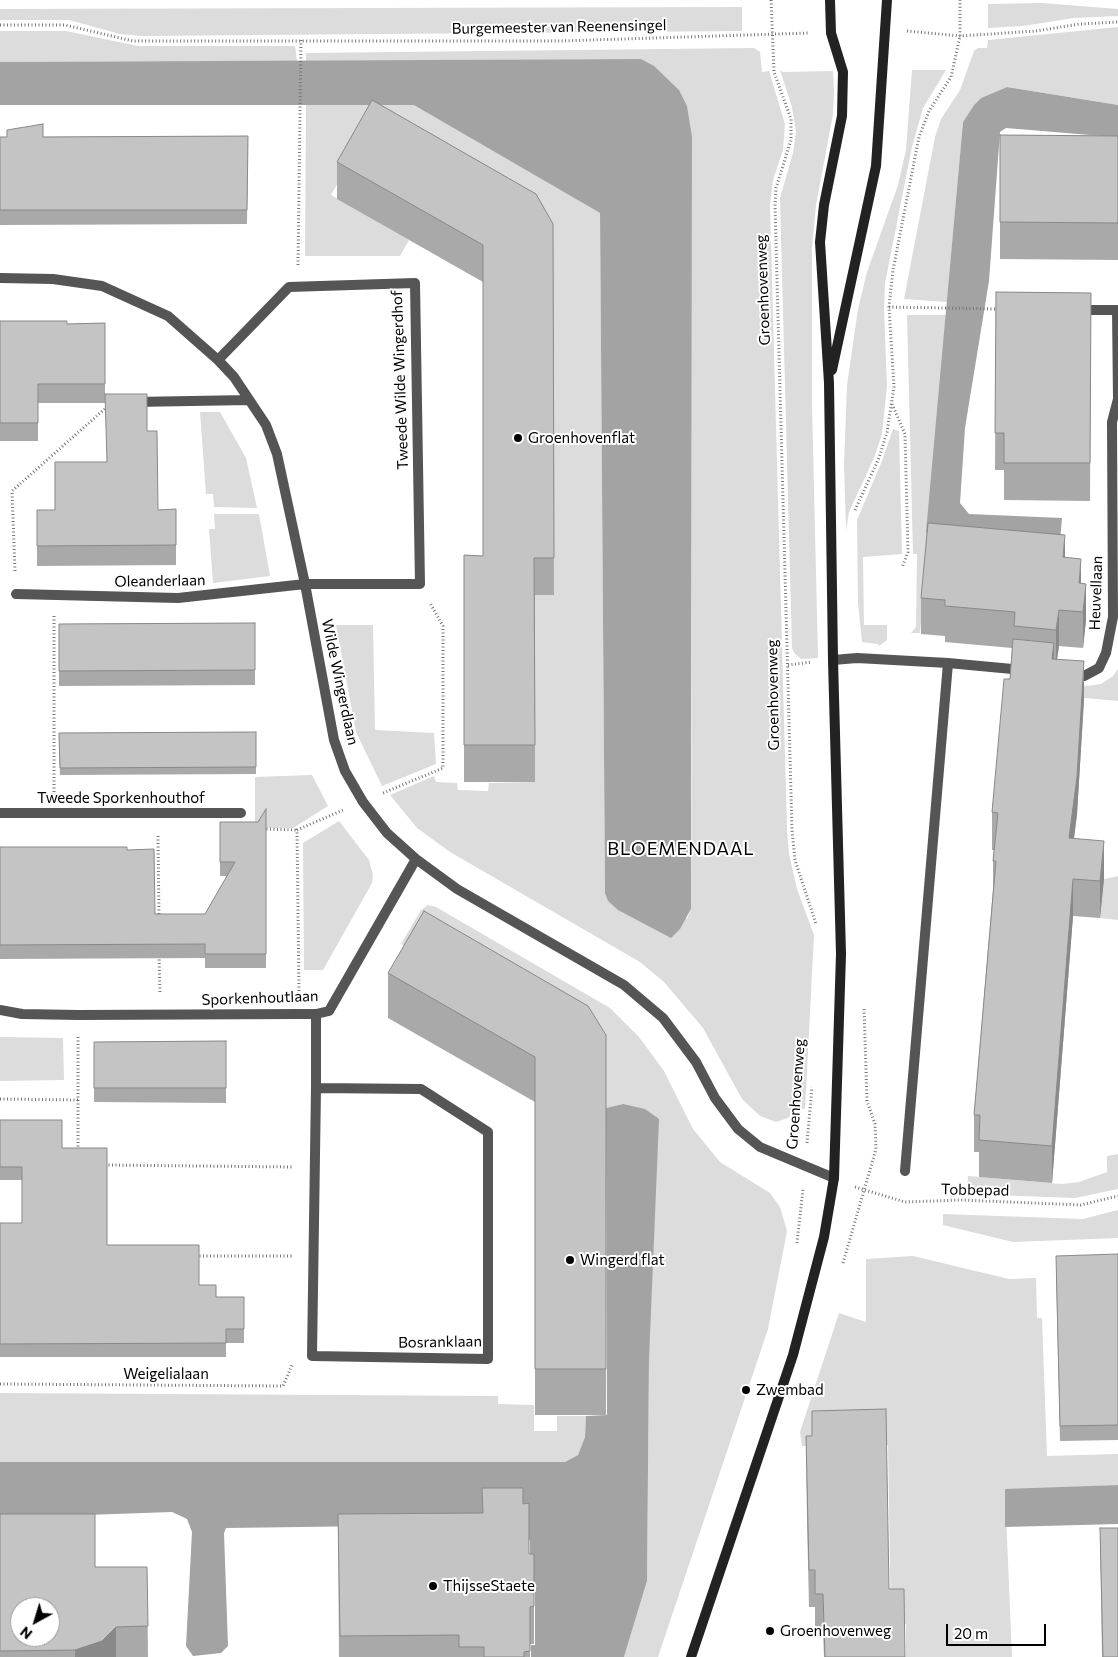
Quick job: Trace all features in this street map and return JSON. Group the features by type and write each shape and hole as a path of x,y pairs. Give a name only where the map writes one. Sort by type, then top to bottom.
{"street":[{"path":"691,1657 793,1355 824,1237 834,1178 841,954 833,660 829,383 820,242 824,205 842,116 843,72 831,33 830,0"},
{"path":"829,383 876,166 887,0"},
{"name":"Wilde Wingerdlaan","path":"0,278 53,279 102,286 168,316 218,360 266,425 277,454 305,584 334,740 345,771 363,802 386,833 416,859 458,889 624,985 663,1018 696,1062 716,1098 738,1129 760,1147 834,1178"},
{"name":"Tweede Wilde Wingerdhof","path":"218,360 281,293 289,287 415,284 420,584 305,584"},
{"name":"Heuvellaan","path":"1059,673 1084,676 1099,668 1106,653 1113,617 1112,422 1118,399 1117,310 1068,309"},
{"path":"112,402 249,400"},
{"name":"Oleanderlaan","path":"16,594 178,598 305,584"},
{"path":"833,660 857,658 948,662 1033,670"},
{"path":"905,1171 948,662"},
{"name":"Tweede Sporkenhouthof","path":"0,813 241,813"},
{"name":"Sporkenhoutlaan","path":"0,1010 22,1014 160,1015 316,1014 329,1010 416,859"},
{"path":"312,1356 315,1256 316,1014"},
{"name":"Bosranklaan","path":"312,1356 488,1359 488,1132 421,1089 316,1088"}],"path":[{"name":"Groenhovenweg","path":"771,0 774,72 791,120 791,140 776,188 775,206 792,830 795,860 818,927"},
{"path":"854,515 858,501 879,458 892,404 894,387 889,307 892,270 919,137 929,111 951,77 960,36 960,0"},
{"path":"886,29 960,36 1118,22"},
{"name":"Burgemeester van Reenensingel","path":"0,26 65,25 133,41 301,39 561,41 831,33"},
{"path":"297,286 301,39"},
{"path":"889,307 1000,309"},
{"path":"16,594 12,491 112,402"},
{"path":"892,404 905,434 908,552 902,568"},
{"path":"54,596 54,813"},
{"path":"158,812 159,918"},
{"path":"241,813 253,829 297,830"},
{"path":"159,948 160,1015"},
{"path":"78,1015 78,1155"},
{"name":"Groenhovenweg","path":"796,1249 812,1079"},
{"path":"0,1099 78,1100"},
{"path":"98,1165 316,1167"},
{"name":"Tobbepad","path":"834,1178 863,1191 905,1202 962,1200 1081,1205 1118,1196"},
{"path":"187,1256 315,1256"},
{"name":"Weigelialaan","path":"0,1384 283,1386 296,1356 312,1356"}],"shaded area":[{"path":"1042,3 1118,9 1118,16 1074,18 1023,26 988,28 988,4"},
{"path":"742,7 742,31 141,36 120,34 69,20 0,20 0,9"},
{"path":"1118,27 1118,105 1007,87 981,98 974,105 963,122 947,302 904,299 935,137 941,119 960,90 974,51 978,48 987,48 988,40"},
{"path":"0,31 66,31 138,46 295,46 297,61 0,62"},
{"path":"754,48 760,52 762,72 769,71 785,124 783,150 773,180 770,206 787,829 789,854 797,889 814,935 805,1109 797,1108 788,1118 776,1122 760,1116 742,1099 703,1028 664,982 640,962 450,852 417,828 390,795 434,776 436,782 457,783 458,790 488,791 489,783 535,782 534,595 554,595 553,261 343,174 331,195 409,240 400,256 305,256 306,105 415,105 600,213 605,893 687,919 691,909 692,755 692,137 641,59 306,61 306,53"},
{"path":"641,59 654,66 679,90 687,106 692,137 691,909 680,929 671,938 618,910 608,901 605,893 600,213 414,105 0,105 0,62"},
{"path":"780,70 783,72 833,71 834,91 833,114 816,205 812,248 812,405 818,658 801,659 792,648 780,198 793,153 796,132 792,107"},
{"path":"912,70 946,70 923,108 912,147 885,283 884,309 887,386 882,434 874,458 849,512 846,531 844,465 847,385 858,309 867,272 898,185 906,150"},
{"path":"1007,87 1118,105 1118,140 1102,136 1006,128 1000,132 989,281 965,428 960,503 969,514 1062,518 1059,553 931,539 926,532 963,122 981,98"},
{"path":"907,315 946,315 931,539 928,543 920,633 911,633 916,627 917,554 913,554"},
{"path":"200,412 220,412 246,458 257,508 214,507 213,494 206,494"},
{"path":"893,429 899,431 902,554 863,557 864,625 887,625 887,640 879,646 878,644 862,642 858,603 857,520 882,461"},
{"path":"214,514 259,514 270,576 213,583 209,529 215,529"},
{"path":"336,625 373,625 375,730 434,733 436,764 382,786 356,732"},
{"path":"1118,669 1118,701 1053,695 1054,683 1087,686 1101,684 1113,676"},
{"path":"312,775 328,806 293,828 255,828 255,777"},
{"path":"339,821 369,860 373,875 372,883 323,970 304,970 303,843"},
{"path":"1118,876 1118,920 1100,918 1104,879"},
{"path":"428,905 436,907 610,1008 639,1037 664,1071 693,1129 720,1162 770,1193 780,1207 787,1231 768,1329 658,1657 624,1657 647,1581 649,1359 623,1104 606,1108 606,1102 597,1102 597,1097 606,1080 589,1051 401,944 421,910"},
{"path":"0,1037 63,1038 64,1080 0,1081"},
{"path":"623,1104 645,1109 659,1119 649,1359 647,1581 624,1657 531,1657 531,1645 535,1645 535,1590 530,1590 530,1540 524,1540 523,1524 226,1528 224,1533 228,1646 221,1653 193,1656 186,1646 192,1532 187,1519 172,1512 0,1518 0,1462 565,1462 578,1455 585,1437 586,1416 607,1415 606,1108"},
{"path":"1118,1154 1118,1189 1075,1198 967,1194 968,1176 1062,1184 1079,1182 1107,1172 1107,1156"},
{"path":"1118,1210 1118,1238 1013,1242 943,1225 943,1214 1083,1219"},
{"path":"913,1256 1009,1279 1036,1278 1037,1318 1042,1318 1047,1456 1118,1454 1118,1485 1005,1490 1012,1657 906,1657 906,1624 891,1624 888,1445 802,1446 800,1432 839,1313 866,1322 866,1259"},
{"path":"0,1393 498,1396 498,1404 534,1405 534,1431 557,1431 557,1416 586,1416 585,1437 578,1455 565,1462 0,1462"},
{"path":"1118,1485 1118,1524 1005,1527 1005,1489"}],"building":[{"name":"Groenhovenflat","path":"372,100 536,194 553,224 554,558 534,558 535,745 464,745 464,555 483,556 483,245 337,162"},
{"path":"43,124 43,137 248,136 247,210 0,210 0,137 7,137 7,130"},
{"path":"1000,135 1118,136 1118,223 1000,222"},
{"path":"996,292 1091,293 1090,463 1004,463 1004,433 995,433"},
{"path":"0,321 67,321 67,324 105,323 105,384 38,384 38,423 0,423"},
{"path":"105,394 147,394 147,431 157,431 158,510 176,509 176,545 37,546 37,510 55,510 55,462 107,462"},
{"path":"928,523 1065,535 1063,557 1081,559 1079,583 1086,584 1083,612 1059,610 1056,630 1014,626 1015,612 945,606 945,600 921,598"},
{"path":"255,623 255,670 59,671 59,624"},
{"path":"1013,639 1054,643 1052,659 1084,661 1077,777 1069,838 1104,841 1100,881 1073,879 1052,1146 979,1140 980,1115 974,1115 996,861 993,861 998,813 992,812 1004,679 1010,679"},
{"path":"256,732 256,767 60,768 59,733"},
{"path":"266,809 266,954 205,954 205,944 0,945 0,847 127,847 127,850 154,849 155,914 205,914 235,862 220,862 220,822 258,822"},
{"name":"Wingerd flat","path":"424,911 588,1006 606,1035 606,1369 535,1369 535,1057 388,973"},
{"path":"226,1041 226,1088 94,1088 94,1042"},
{"path":"0,1120 62,1120 62,1148 107,1148 107,1245 199,1245 199,1285 216,1285 216,1297 244,1297 244,1329 226,1329 226,1343 0,1344 0,1223 22,1223 22,1167 0,1167"},
{"path":"1118,1254 1118,1425 1060,1426 1056,1256"},
{"path":"886,1409 889,1589 904,1589 905,1657 825,1657 823,1594 815,1594 815,1570 809,1570 806,1436 812,1436 812,1411"},
{"name":"ThijsseStaete","path":"482,1488 523,1488 523,1504 529,1503 529,1554 534,1554 534,1606 530,1607 530,1651 524,1652 524,1657 484,1657 484,1647 459,1647 459,1635 340,1636 338,1514 483,1513"},
{"path":"0,1514 95,1514 95,1567 147,1567 148,1626 116,1627 102,1641 75,1650 0,1651"},
{"path":"1100,1528 1118,1528 1118,1657 1103,1657"}],"place":[{"name":"Groenhovenflat","path":"518,438"},
{"name":"Wingerd flat","path":"570,1260"},
{"name":"Zwembad","path":"746,1390"},
{"name":"ThijsseStaete","path":"433,1586"},
{"name":"Groenhovenweg","path":"770,1631"}],"district":[{"name":"BLOEMENDAAL","path":"681,849"}]}
